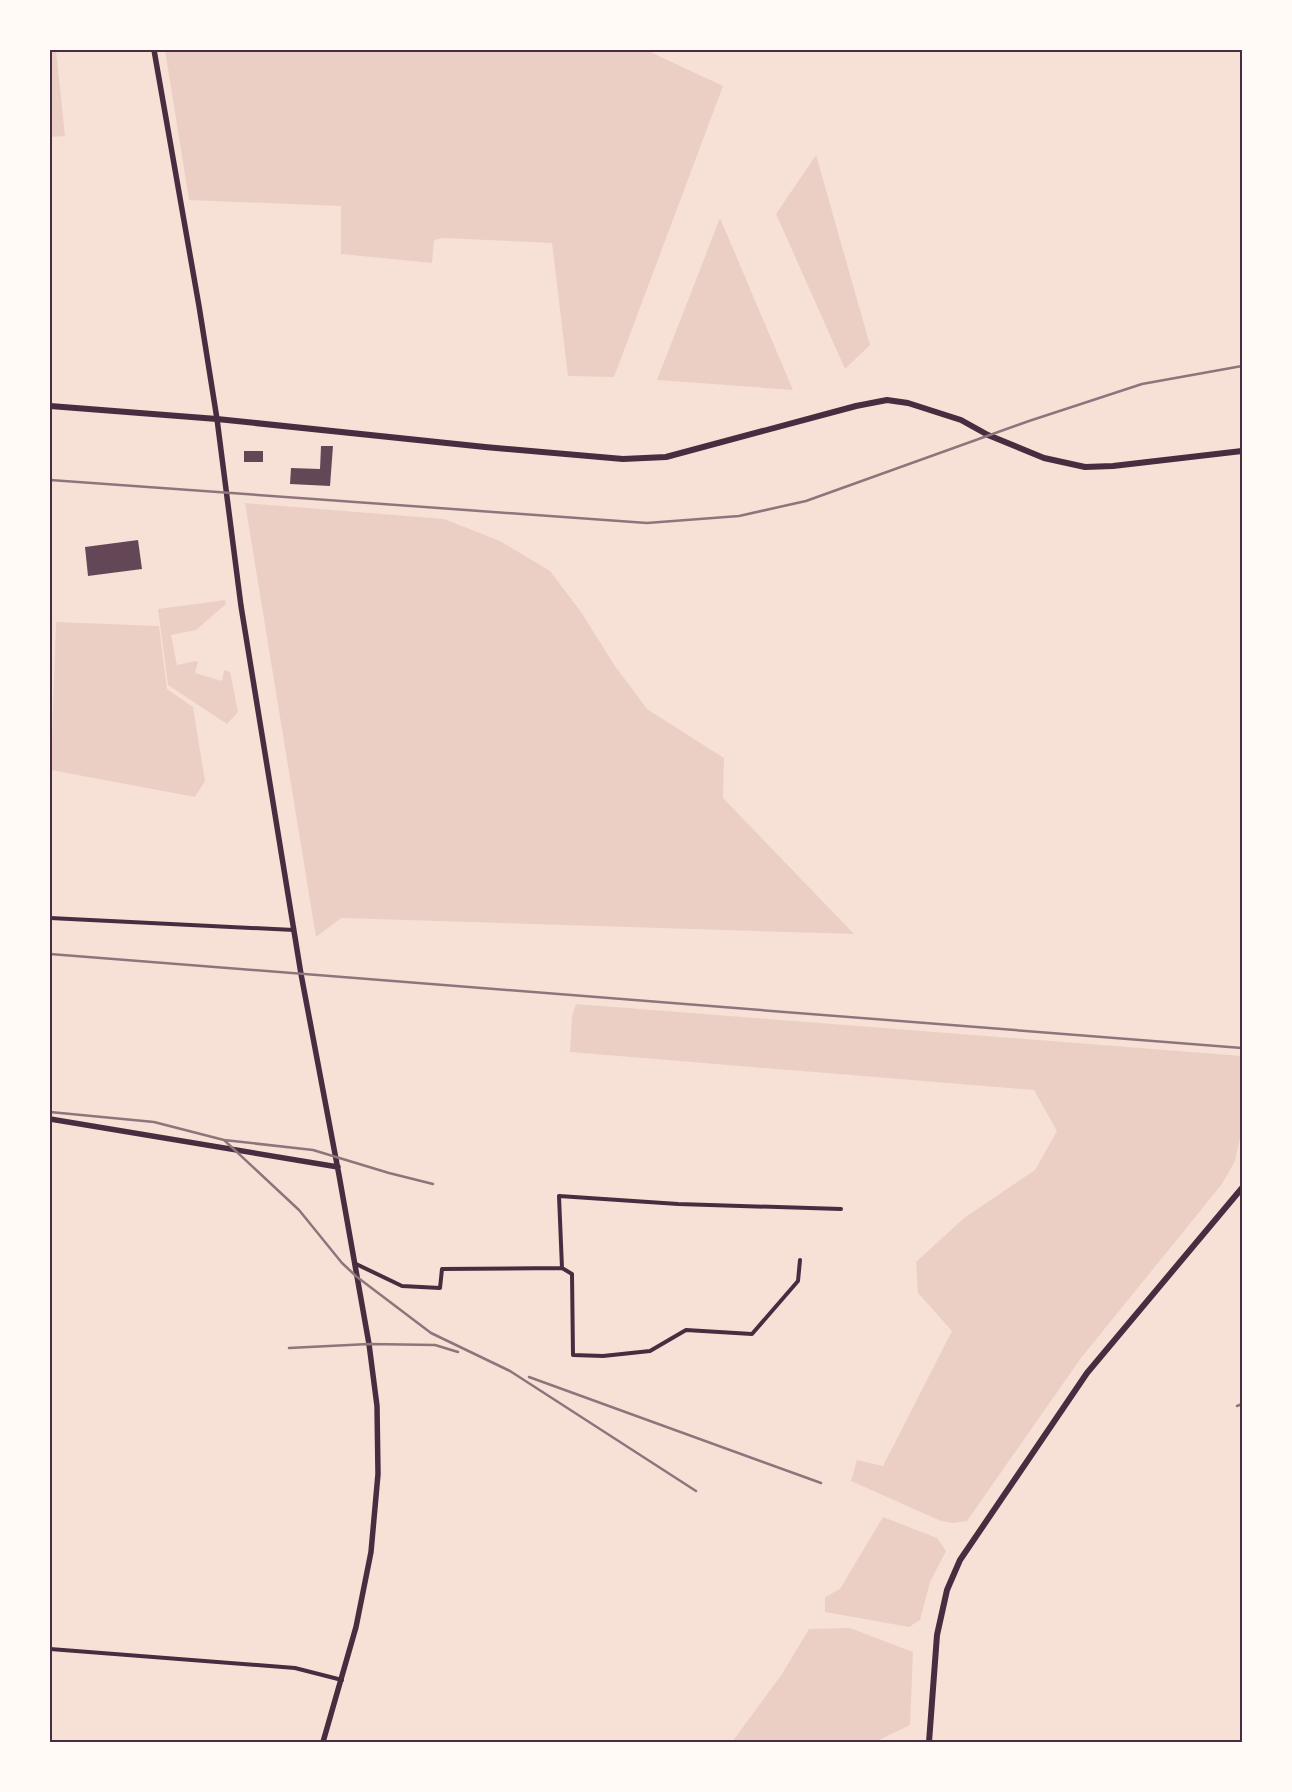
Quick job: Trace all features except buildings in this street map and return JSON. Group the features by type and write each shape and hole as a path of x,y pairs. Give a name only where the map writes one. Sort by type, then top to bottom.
{"main road":[{"path":"154,50 198,297 217,419 241,606 294,930 369,1344 377,1406 378,1474 371,1552 358,1618 323,1742"},
{"path":"50,406 217,419 623,459 666,457 856,406 887,400 908,403 961,420 988,436 1044,458 1085,467 1113,466 1242,451"},
{"path":"50,1120 338,1167"},
{"path":"929,1742 937,1635 948,1590 960,1560 1087,1373 1242,1188"}],"street":[{"path":"50,918 294,930"},
{"path":"562,1268 559,1196 678,1204 841,1210"},
{"path":"354,1263 402,1286 440,1288 442,1269 562,1268 572,1274 573,1355 603,1356 650,1351 686,1330 752,1334 798,1281 800,1260"},
{"path":"50,1649 295,1668 342,1680"}],"shaded area":[{"path":"50,50 56,50 65,136 50,137"},
{"path":"165,50 646,50 723,86 614,377 568,376 552,243 443,238 434,240 432,263 341,254 341,206 189,200"},
{"path":"816,155 870,345 845,369 776,214"},
{"path":"720,218 793,390 657,380"},
{"path":"245,503 444,519 500,541 550,571 581,612 615,666 647,709 724,758 723,798 854,934 341,918 316,937"},
{"path":"225,600 226,604 196,630 171,635 177,665 196,661 198,662 195,673 222,681 224,670 230,672 238,712 227,724 168,685 158,609"},
{"path":"56,622 159,626 167,689 193,707 205,781 195,797 51,770"},
{"path":"576,1004 1242,1056 1242,1128 1235,1161 1222,1184 1081,1358 967,1521 953,1523 941,1521 851,1481 857,1460 883,1466 952,1331 918,1293 916,1262 964,1218 1035,1170 1057,1131 1034,1090 570,1052 572,1016"},
{"path":"883,1517 937,1538 946,1551 930,1582 920,1620 909,1627 825,1612 825,1597 840,1589"},
{"path":"850,1628 913,1652 910,1725 875,1742 732,1742 782,1674 809,1629"}],"railway":[{"path":"50,480 647,523 739,516 806,501 1029,421 1142,384 1242,366"},
{"path":"50,954 1242,1048"},
{"path":"50,1112 154,1122 224,1140 299,1210 342,1263 357,1277 431,1333 510,1371 696,1491"},
{"path":"224,1140 313,1150 433,1184"},
{"path":"289,1348 369,1344 435,1345 458,1352"},
{"path":"529,1377 821,1483"},
{"path":"1237,1406 1242,1404"}]}
